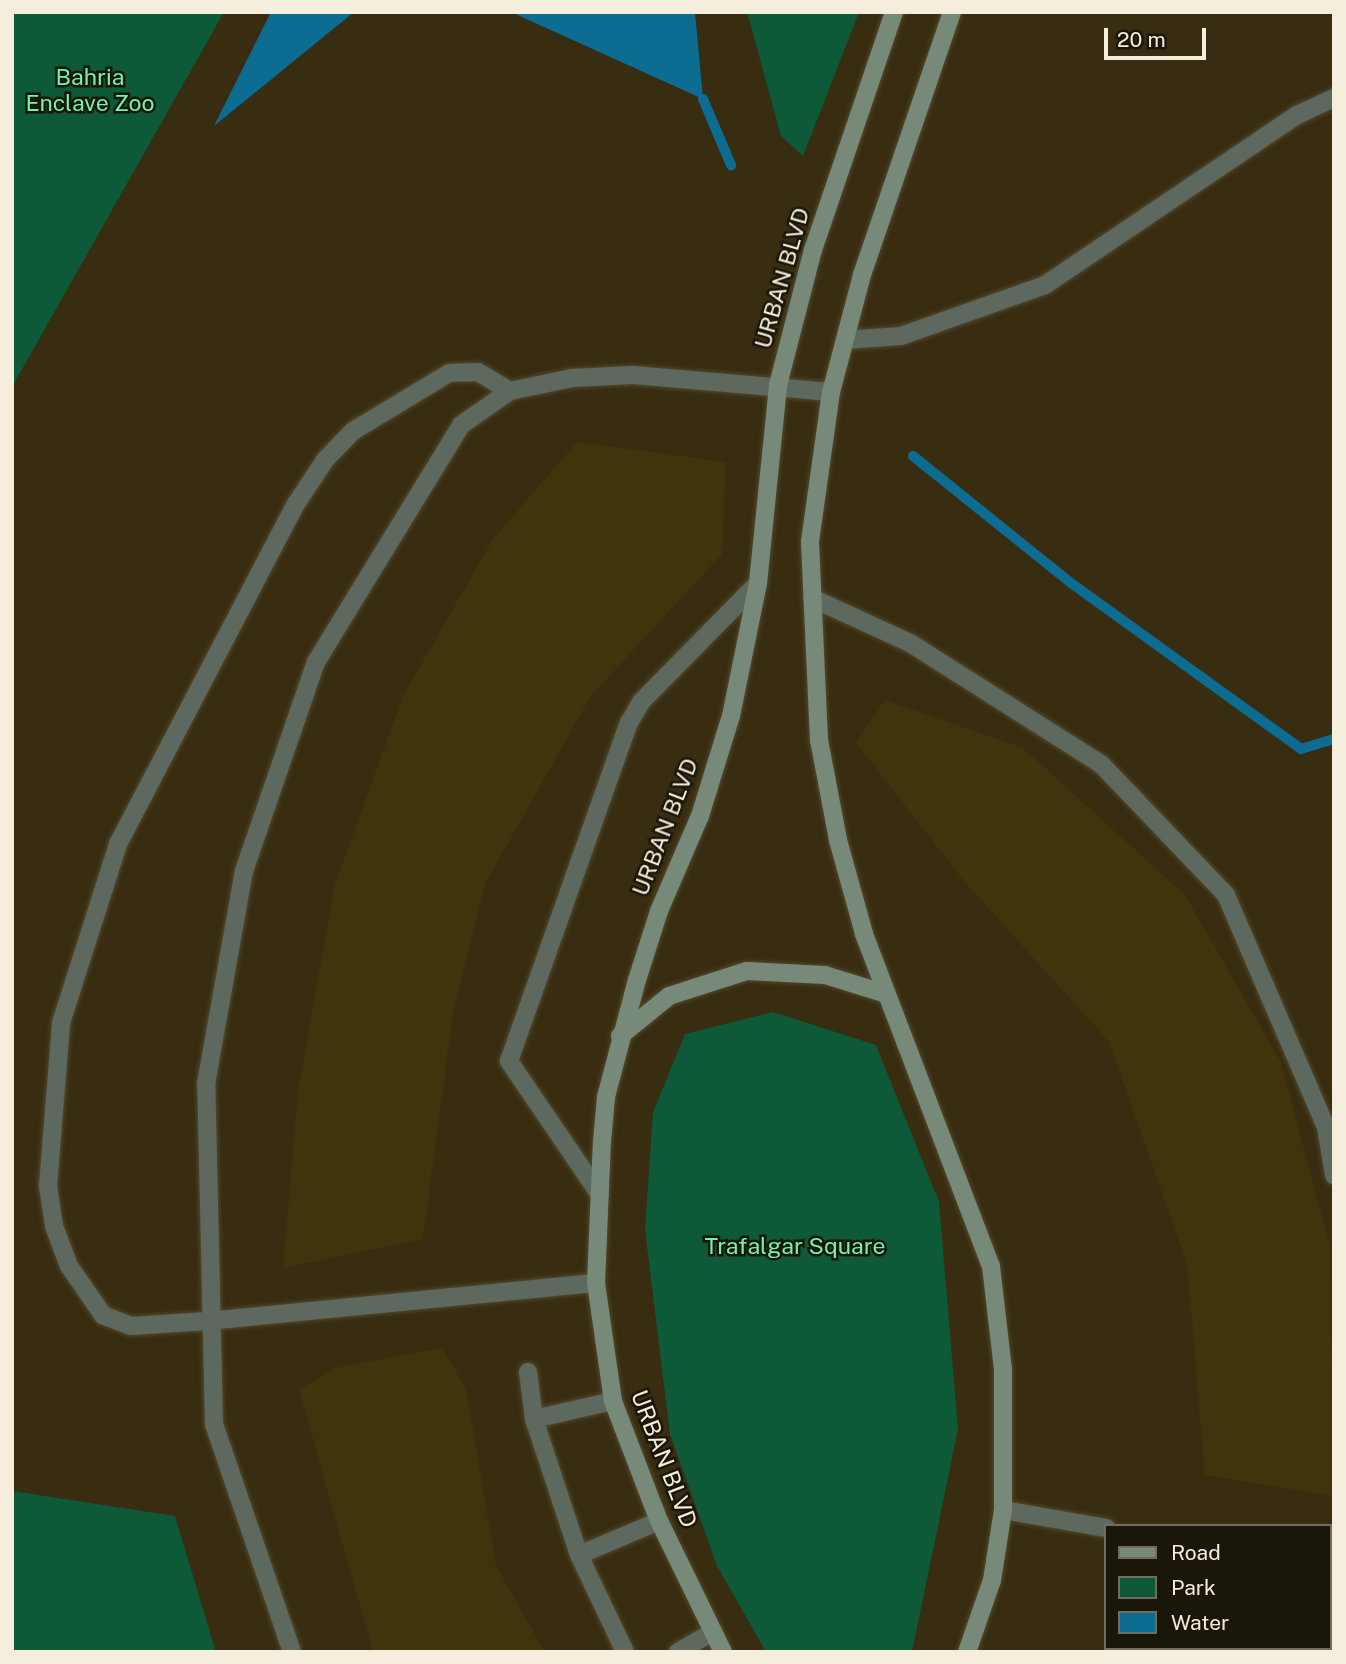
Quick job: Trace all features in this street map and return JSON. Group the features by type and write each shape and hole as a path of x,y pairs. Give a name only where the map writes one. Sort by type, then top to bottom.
{"street":[{"name":"URBAN BLVD","path":"723,1652 659,1521 614,1401 596,1283 606,1097 620,1035 659,911 700,816 732,716 758,583 778,385 813,250 894,12"},
{"path":"952,12 862,275 831,392 810,542 818,740 838,840 886,994 962,1180 991,1266 1003,1369 1003,1510 992,1580 967,1652"},
{"path":"845,340 901,336 1045,285 1297,115 1334,98"},
{"path":"510,391 478,372 449,373 353,431 325,460 296,504 117,844 61,1023 48,1186 54,1226 69,1266 103,1315 131,1326 208,1321 596,1283"},
{"path":"292,1652 214,1424 208,1321 206,1084 244,872 316,662 461,425 510,391 572,378 633,374 778,385 831,392"},
{"path":"600,1195 509,1062 629,723 641,702 758,583"},
{"path":"811,597 910,643 1101,764 1226,895 1326,1127 1334,1175"},
{"path":"620,1035 669,996 747,971 825,975 886,994"},
{"path":"528,1372 534,1419 579,1555 625,1652"},
{"path":"534,1419 614,1401"},
{"path":"1003,1510 1104,1528"},
{"path":"579,1555 659,1521"},
{"path":"678,1652 712,1632"}],"shaded area":[{"path":"577,442 726,462 722,554 591,696 485,884 453,1014 423,1239 283,1268 298,1090 335,884 403,696 493,539"},
{"path":"885,700 1023,748 1185,895 1281,1062 1330,1247 1334,1496 1205,1475 1187,1264 1109,1042 964,881 856,743"},
{"path":"442,1348 466,1388 496,1566 545,1652 373,1652 299,1390 337,1367"}],"green space":[{"name":"Bahria Enclave Zoo","path":"12,12 224,12 12,387"},
{"path":"747,12 859,12 803,156 781,136"},
{"name":"Trafalgar Square","path":"773,1012 876,1045 939,1202 958,1429 912,1652 766,1652 717,1566 670,1434 645,1230 653,1112 685,1034"},
{"path":"12,1491 175,1516 216,1652 12,1652"}],"water":[{"path":"271,12 354,12 214,126"},
{"path":"511,12 695,12 703,99"}],"waterway":[{"path":"703,99 731,165"},
{"path":"913,456 1071,583 1301,749 1334,739"}]}
